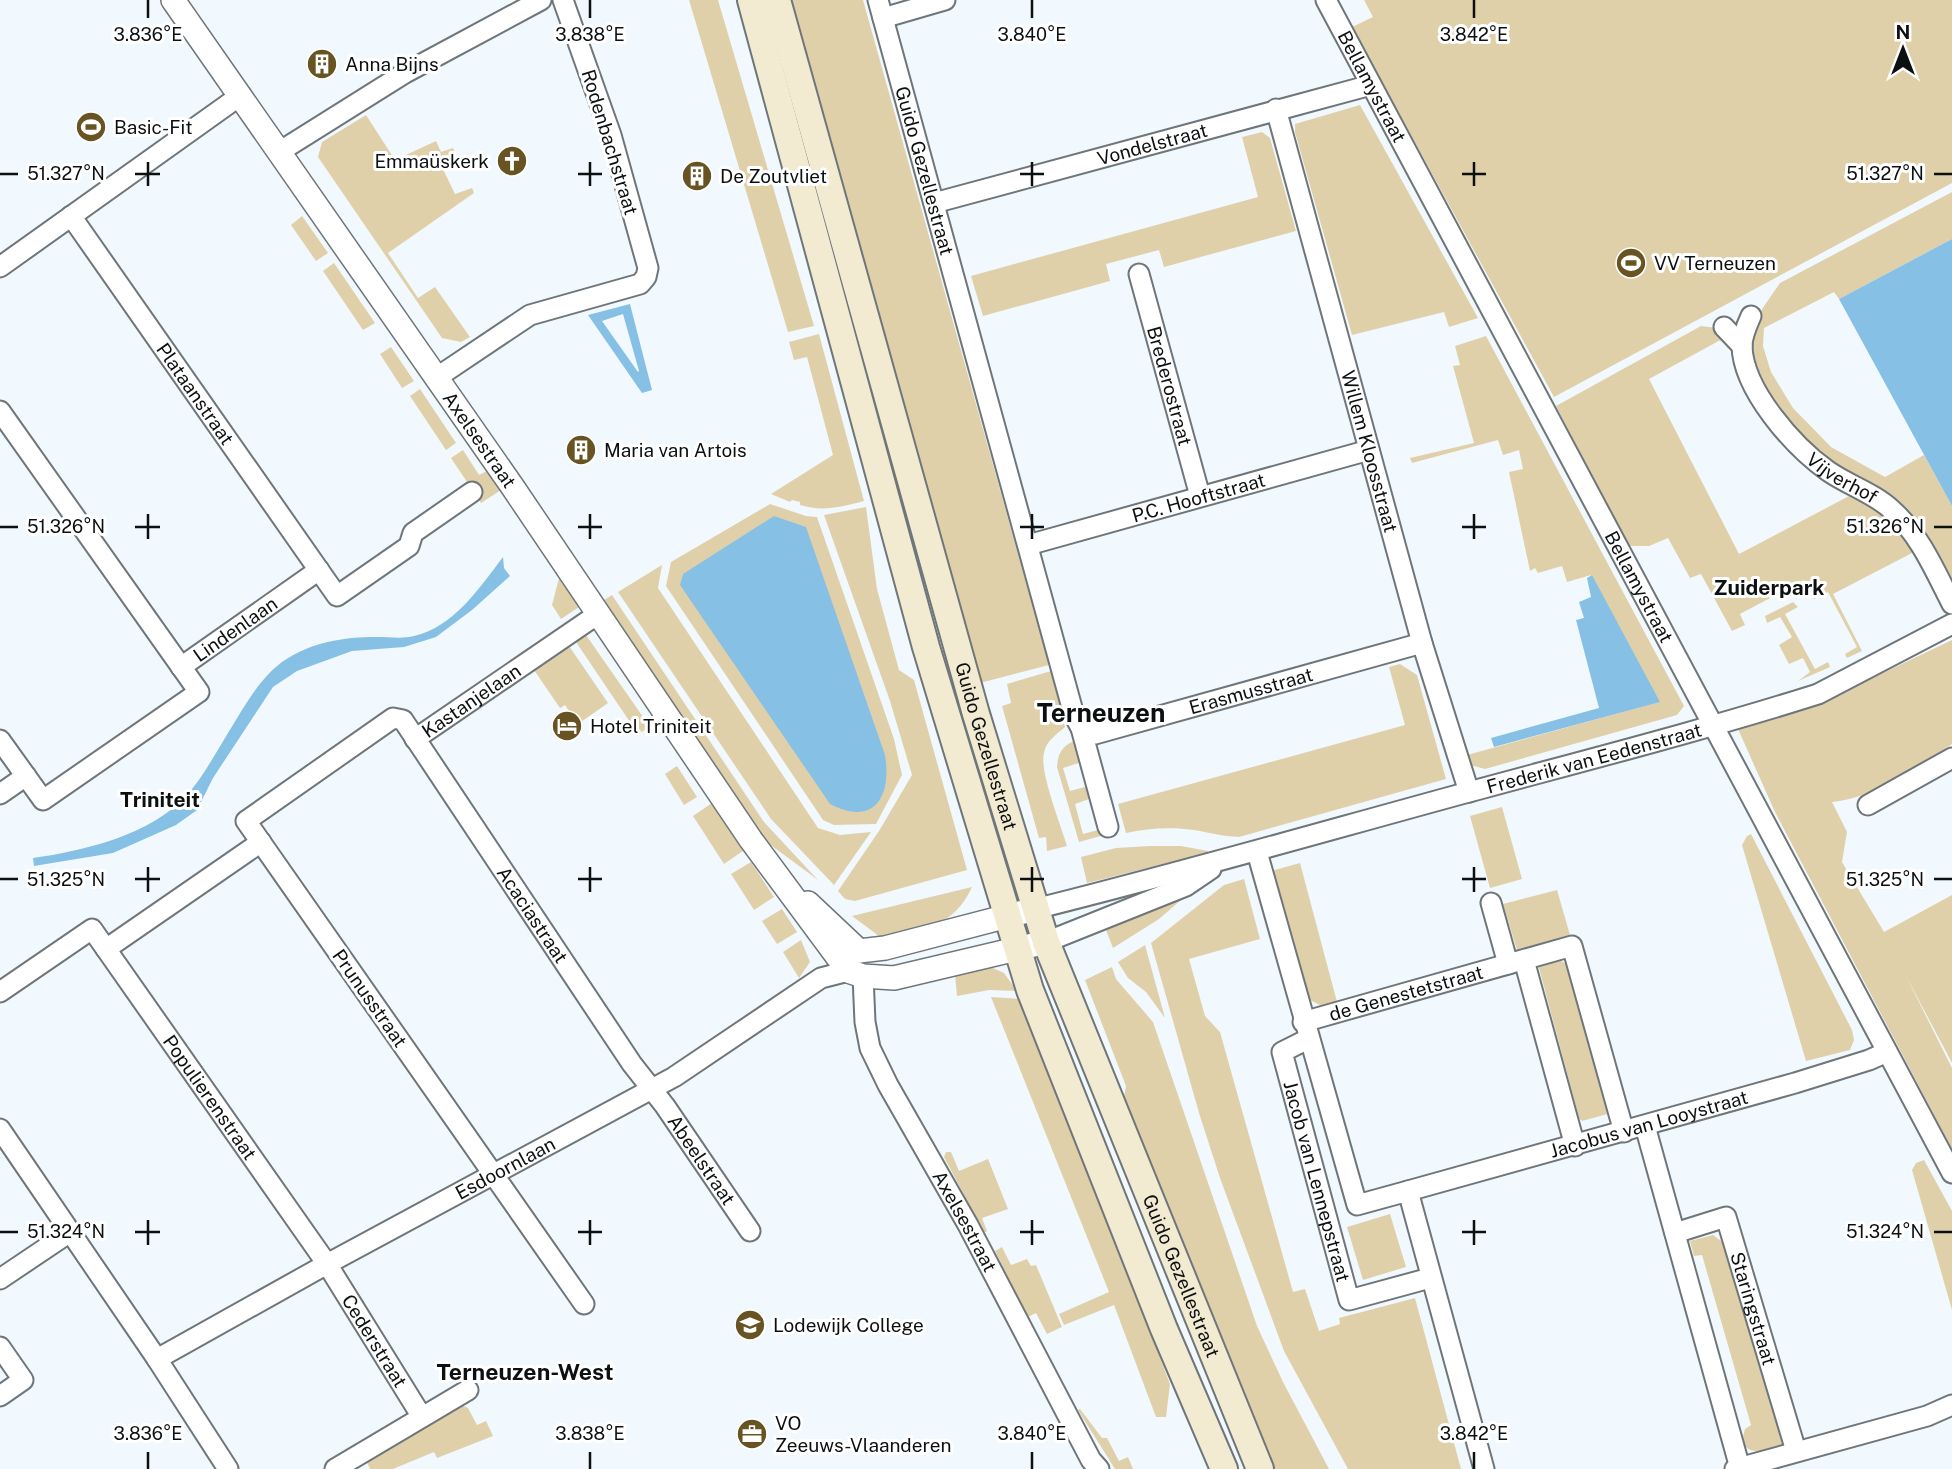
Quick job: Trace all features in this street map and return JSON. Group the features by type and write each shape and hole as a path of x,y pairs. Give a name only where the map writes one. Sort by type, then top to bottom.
{"main road":[{"name":"Guido Gezellestraat","path":"751,0 926,647 1030,990 1164,1329 1224,1469"},
{"name":"Guido Gezellestraat","path":"777,0 976,714 1035,909 1260,1469"}],"street":[{"name":"Axelsestraat","path":"173,0 781,880 857,966 870,1048 888,1086 968,1225 1094,1466"},
{"path":"279,152 405,73 541,0"},
{"name":"Rodenbachstraat","path":"436,378 530,315 640,284 646,277 648,268 623,175 563,0"},
{"path":"880,9 945,0"},
{"name":"Bellamystraat","path":"1326,0 1952,1173"},
{"name":"Guido Gezellestraat","path":"880,9 1074,715 1081,728 1108,827"},
{"name":"Vondelstraat","path":"934,203 1276,108 1371,85"},
{"path":"0,267 241,95"},
{"name":"Willem Kloosstraat","path":"1276,108 1422,643 1469,792"},
{"name":"Plataanstraat","path":"71,216 319,570"},
{"name":"Brederostraat","path":"1139,274 1200,496"},
{"path":"1742,346 1751,316"},
{"name":"Vijverhof","path":"1724,327 1742,346 1753,386 1789,436 1812,459 1890,508 1911,529 1952,604"},
{"path":"0,411 181,667"},
{"name":"P.C. Hooftstraat","path":"1028,545 1369,450"},
{"path":"319,570 337,596 409,546 413,533 472,492"},
{"name":"Lindenlaan","path":"26,776 43,800 199,692 181,667 319,570"},
{"name":"Kastanjelaan","path":"246,821 393,718 403,720 415,739 598,614"},
{"name":"Frederik van Eedenstraat","path":"1035,909 1256,852 1714,726 1818,694 1952,624"},
{"name":"Erasmusstraat","path":"1081,728 1095,734 1422,643"},
{"name":"Acaciastraat","path":"415,739 651,1089"},
{"path":"0,740 26,776 0,794"},
{"path":"1868,805 1952,758"},
{"name":"Prunusstraat","path":"246,821 584,1304"},
{"path":"106,949 261,842"},
{"name":"Jacob van Lennepstraat","path":"1256,852 1357,1205 1408,1191"},
{"name":"Frederik van Eedenstraat","path":"1046,942 1186,886 1223,860"},
{"name":"de Genestetstraat","path":"1491,903 1516,962 1575,1146"},
{"path":"857,966 885,947 1035,909"},
{"name":"Populierenstraat","path":"0,992 92,929 327,1264"},
{"path":"857,966 894,978 1046,942"},
{"name":"de Genestetstraat","path":"1306,1030 1572,946 1624,1132"},
{"name":"Esdoornlaan","path":"158,1359 327,1264 674,1077 821,978 857,966"},
{"name":"Jacob van Lennepstraat","path":"1306,1030 1282,1052 1349,1300 1430,1278"},
{"name":"Jacobus van Looystraat","path":"1408,1191 1645,1126 1869,1060 1887,1052"},
{"name":"Abeelstraat","path":"651,1089 750,1231"},
{"path":"1645,1126 1737,1468 1927,1416 1952,1405"},
{"path":"0,1129 158,1359 228,1469"},
{"path":"1408,1191 1483,1469"},
{"name":"Staringstraat","path":"1675,1233 1727,1217 1796,1451"},
{"path":"0,1279 70,1231"},
{"name":"Cederstraat","path":"327,1264 422,1417"},
{"path":"0,1347 23,1380 0,1396"},
{"path":"335,1469 356,1464 422,1417 468,1390"}],"shaded area":[{"path":"689,0 718,0 814,326 788,332"},
{"path":"785,0 863,0 1049,665 980,683"},
{"name":"VV Terneuzen","path":"1364,0 1952,0 1952,183 1554,397 1352,27 1373,17"},
{"path":"1360,105 1478,318 1449,327 1444,312 1352,335 1295,124"},
{"path":"366,115 395,160 436,141 441,152 453,148 457,157 441,165 455,194 472,188 474,193 388,253 418,298 435,287 470,337 461,342 442,338 318,157 322,142"},
{"path":"1262,132 1270,138 1296,231 1164,267 1159,250 1106,264 1110,281 983,316 971,276 1258,197 1242,137"},
{"path":"1952,192 1952,239 1839,299 1834,292 1764,328 1763,346 1771,372 1793,408 1831,447 1885,477 1924,455 1952,506 1952,581 1930,542 1902,506 1885,492 1830,459 1785,416 1762,378 1755,358 1753,338 1757,319 1780,283"},
{"path":"302,216 328,253 316,261 291,225"},
{"path":"334,263 375,323 363,330 323,271"},
{"path":"1701,326 1717,328 1726,337 1649,379 1739,554 1851,495 1887,518 1914,552 1833,594 1862,651 1847,658 1845,654 1857,647 1828,592 1814,599 1804,580 1740,614 1745,625 1732,631 1701,574 1690,578 1668,538 1649,546 1629,546 1556,406"},
{"path":"819,334 864,501 840,507 808,507 771,494 833,455 807,357 794,360 789,342"},
{"path":"1486,336 1684,706 1677,715 1485,769 1470,765 1467,755 1659,702 1591,575 1567,582 1562,566 1538,573 1535,568 1530,571 1509,472 1523,469 1519,450 1503,455 1498,440 1412,463 1410,458 1474,443 1453,366 1460,365 1455,346"},
{"path":"391,347 414,381 402,388 380,354"},
{"path":"420,389 456,443 446,450 410,396"},
{"path":"463,450 479,475 487,471 501,490 481,503 451,458"},
{"path":"770,504 817,517 894,739 902,775 876,824 834,825 823,820 666,586 671,562","holes":["683,574 872,808 681,585"]},
{"path":"866,507 877,589 899,670 914,680 967,870 855,901 845,899 838,891 879,831 912,775 890,701 824,515"},
{"path":"662,565 658,588 818,828 840,835 871,832 834,885 771,819 618,592"},
{"path":"559,578 579,607 561,619 552,605"},
{"path":"612,595 764,822 818,880 768,843 604,600"},
{"path":"1793,602 1798,607 1785,614 1815,669 1828,662 1830,667 1798,681 1810,672 1803,658 1789,664 1779,645 1792,637 1780,617 1767,623 1765,616"},
{"path":"586,635 650,727 638,734 576,642"},
{"path":"1952,640 1952,744 1880,788 1832,802 1847,832 1842,862 1884,932 1952,895 1952,1063 1906,976 1952,1068 1952,1149 1775,812 1738,729 1814,706"},
{"path":"569,646 608,703 578,724 565,705 560,708 534,670"},
{"path":"1400,664 1417,675 1446,779 1239,837 1177,828 1126,833 1118,804 1405,725 1389,667"},
{"path":"1051,671 1065,727 1047,745 1043,761 1047,785 1067,846 1047,851 1046,837 1039,838 1002,706 1011,703 1007,684"},
{"path":"1077,741 1085,761 1063,768 1070,791 1092,785 1089,799 1075,804 1083,834 1113,826 1115,832 1079,842 1057,767 1061,751"},
{"path":"677,766 697,797 684,805 665,774"},
{"path":"712,803 743,851 724,864 693,816"},
{"path":"1502,807 1522,879 1490,888 1470,816"},
{"path":"1751,834 1852,1030 1854,1040 1850,1050 1806,1061 1742,845"},
{"path":"1181,846 1208,853 1087,883 1081,857 1116,848"},
{"path":"751,862 774,897 754,910 731,874"},
{"path":"1300,863 1337,1002 1322,1006 1308,999 1271,871"},
{"path":"1244,879 1260,939 1189,959 1205,1016 1220,1032 1293,1292 1305,1289 1319,1331 1340,1324 1339,1318 1415,1298 1461,1469 1348,1469 1284,1351 1220,1178 1151,943 1224,885"},
{"path":"972,887 957,910 947,918 926,929 887,942 852,916"},
{"path":"1186,889 1188,894 1159,919 1113,948 1106,930"},
{"path":"1557,890 1570,935 1517,950 1503,904"},
{"path":"782,909 797,932 777,944 762,921"},
{"path":"801,940 810,962 799,978 783,952"},
{"path":"1145,945 1165,1018 1146,992 1128,978 1118,962"},
{"path":"1557,959 1569,965 1611,1113 1582,1121 1538,964"},
{"path":"984,964 1004,973 1017,991 989,990 957,996 955,974"},
{"path":"1112,967 1116,979 1153,1022 1257,1326 1329,1469 1274,1469 1123,1102 1126,1086 1085,980"},
{"path":"991,997 1023,999 1170,1384 1166,1417 1156,1417 1114,1305 1064,1325 1059,1314 1109,1292"},
{"path":"946,1152 951,1152 959,1171 988,1159 1008,1209 982,1218 987,1231 984,1233 944,1157"},
{"path":"1924,1160 1952,1211 1952,1310 1912,1170 1916,1163"},
{"path":"1390,1214 1406,1267 1363,1280 1347,1227"},
{"path":"1713,1235 1724,1243 1783,1447 1754,1451 1744,1445 1745,1429 1751,1425 1702,1255 1694,1256 1690,1241"},
{"path":"1002,1247 1011,1265 1027,1259 1031,1266 1036,1265 1062,1327 1047,1334 1036,1313 1028,1317 995,1251"},
{"path":"461,1405 468,1408 477,1425 486,1421 493,1436 437,1458 434,1452 393,1469 370,1469 367,1462 369,1457"},
{"path":"1080,1409 1102,1438 1107,1438 1119,1461 1128,1457 1133,1469 1115,1469 1078,1410"}],"water":[{"path":"1952,239 1952,506 1839,299"},
{"path":"630,304 652,390 642,393 588,315","holes":["623,314 638,372 602,321"]},
{"path":"774,516 806,527 885,755 886,784 877,804 869,810 845,810 830,804 680,585 683,574"},
{"path":"503,557 504,568 510,576 436,637 404,647 352,651 297,671 273,687 213,778 197,810 176,825 113,853 34,866 33,858 73,851 115,839 155,821 172,809 198,781 258,686 282,662 304,650 328,642 364,637 405,637 428,631 454,615"},
{"path":"1592,575 1660,702 1494,747 1491,738 1599,708 1576,620 1584,618 1579,602 1591,597 1587,578"}],"place":[{"name":"Anna Bijns","path":"322,64"},
{"name":"Basic-Fit","path":"91,127"},
{"name":"Emmaüskerk","path":"512,161"},
{"name":"De Zoutvliet","path":"697,176"},
{"name":"VV Terneuzen","path":"1631,263"},
{"name":"Maria van Artois","path":"581,450"},
{"name":"Hotel Triniteit","path":"567,726"},
{"name":"Lodewijk College","path":"750,1325"},
{"name":"VO Zeeuws-Vlaanderen","path":"752,1434"}],"district":[{"name":"Zuiderpark","path":"1769,587"},
{"name":"Terneuzen","path":"1101,712"},
{"name":"Triniteit","path":"160,799"},
{"name":"Terneuzen-West","path":"525,1371"}]}
